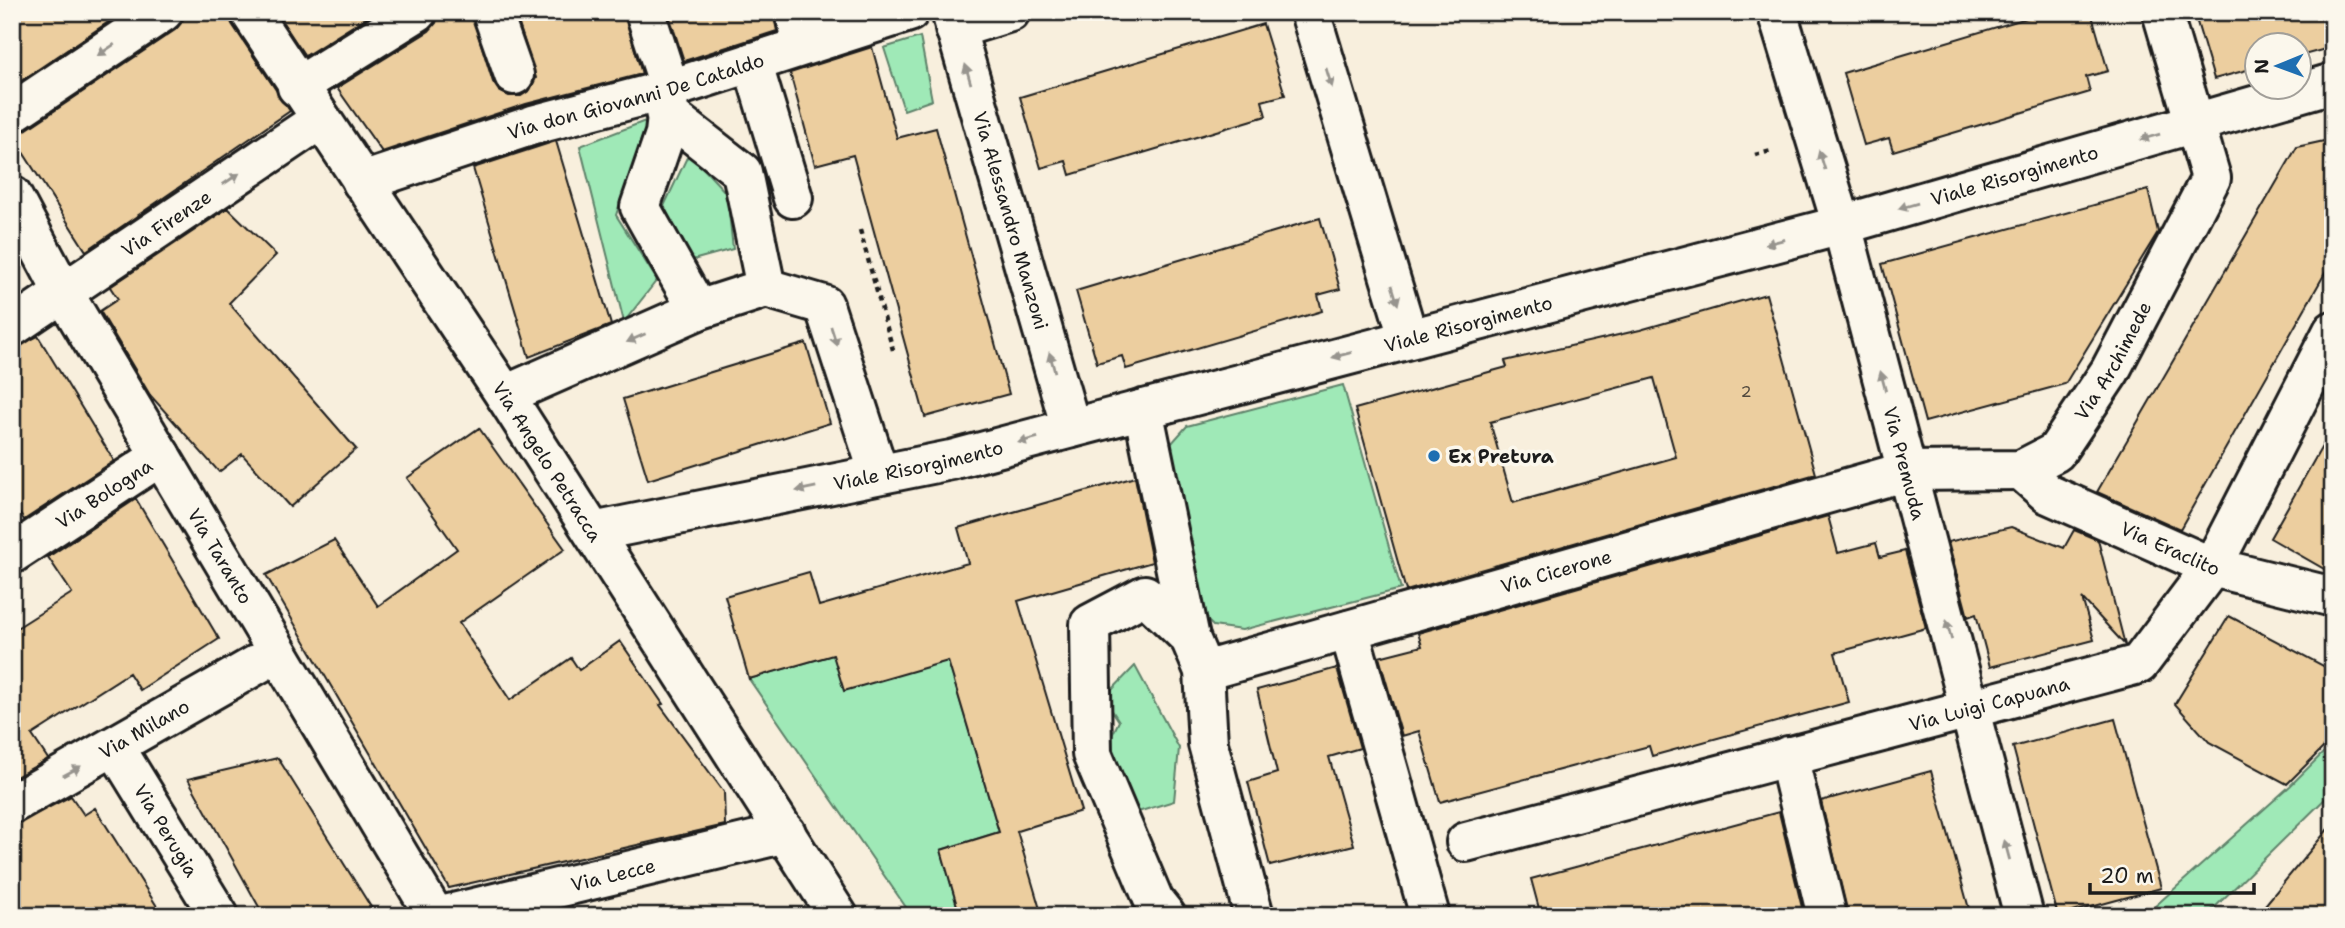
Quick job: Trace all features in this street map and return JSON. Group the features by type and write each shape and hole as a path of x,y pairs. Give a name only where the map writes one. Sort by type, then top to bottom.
{"street":[{"path":"12,113 163,12"},
{"name":"Via Angelo Petracca","path":"250,12 297,87 505,395 838,916"},
{"path":"297,87 417,12"},
{"path":"492,12 514,75"},
{"path":"645,12 668,101 665,134 640,207 698,310"},
{"name":"Via don Giovanni De Cataldo","path":"362,182 533,125 668,101 752,62 799,28 909,12"},
{"path":"953,21 1010,12"},
{"path":"1310,12 1408,338"},
{"name":"Via Premuda","path":"1777,12 1842,225 2024,916"},
{"name":"Via Archimede","path":"1907,471 2021,470 2056,452 2110,371 2211,178 2162,12"},
{"name":"Via Alessandro Manzoni","path":"953,21 1071,428"},
{"path":"752,62 793,198"},
{"name":"Viale Risorgimento","path":"593,532 951,460 1842,225 2333,83"},
{"path":"668,101 742,172 766,288"},
{"name":"Via Firenze","path":"12,327 321,119"},
{"name":"Via Taranto","path":"12,196 63,292 435,916"},
{"path":"505,395 698,310 766,288 824,305 880,474"},
{"name":"Via Luigi Capuana","path":"1466,842 2139,664 2212,567 2333,331"},
{"path":"1143,409 1197,655 1208,744 1254,916"},
{"name":"Via Bologna","path":"12,554 160,456"},
{"name":"Via Eraclito","path":"2021,470 2048,494 2212,567 2333,597"},
{"name":"Via Cicerone","path":"1197,655 1349,630 1907,471"},
{"path":"1166,916 1154,901 1092,754 1090,624 1145,595 1197,655"},
{"path":"1349,630 1430,916"},
{"name":"Via Milano","path":"12,804 277,653"},
{"name":"Via Perugia","path":"115,747 219,916"},
{"path":"1788,756 1828,916"},
{"name":"Via Lecce","path":"441,916 786,833"}],"path":[{"path":"860,230 897,362"}],"green space":[{"path":"920,37 932,100 904,110 884,48"},
{"path":"648,120 616,215 657,280 624,322 580,146"},
{"path":"689,153 727,194 733,249 689,261 664,206"},
{"path":"1343,385 1401,589 1242,630 1213,626 1204,617 1170,445 1187,426"},
{"path":"946,654 999,832 941,850 960,916 912,916 749,679 833,655"},
{"path":"1135,666 1179,748 1174,801 1128,815 1103,754 1119,721 1104,698"},
{"path":"2333,743 2333,791 2206,916 2144,916 2290,786"}],"building":[{"path":"12,12 123,12 12,87"},
{"path":"185,12 228,12 232,24 290,111 86,251 12,135 24,131 175,30 182,22"},
{"path":"276,12 375,12 305,56"},
{"path":"439,12 471,12 493,82 499,91 509,96 521,96 530,90 536,78 515,12 624,12 642,74 526,104 382,152 337,88 429,31 436,23"},
{"path":"668,12 773,12 777,31 684,61"},
{"path":"2047,12 2091,12 2108,71 2086,77 2090,92 1893,151 1889,138 1864,145 1843,73"},
{"path":"2194,12 2333,12 2333,47 2314,52 2314,32 2244,32 2244,71 2214,79"},
{"path":"1263,24 1285,95 1262,101 1266,116 1070,175 1066,161 1041,168 1020,97"},
{"path":"872,47 897,138 936,128 1009,394 925,417 853,155 815,165 790,73"},
{"path":"2333,139 2333,259 2180,529 2097,492 2297,147"},
{"path":"556,141 611,325 529,357 473,168"},
{"path":"2148,190 2158,232 2065,384 1925,422 1882,264"},
{"path":"228,208 276,255 229,303 356,449 290,507 242,454 219,472 150,395 100,311 118,299 110,287"},
{"path":"1320,218 1340,289 1318,295 1322,311 1126,369 1122,356 1097,363 1076,291"},
{"path":"1766,294 1816,474 1406,591 1355,409 1507,367 1505,361 1640,330","holes":["1654,378 1676,457 1513,503 1490,422"]},
{"path":"38,336 114,461 24,520 12,503 12,349"},
{"path":"806,343 830,423 648,480 623,399"},
{"path":"2333,427 2333,574 2270,538"},
{"path":"479,428 565,549 459,623 510,700 571,658 579,670 620,641 663,704 660,705 724,792 725,825 449,888 266,575 334,540 378,606 457,549 407,478"},
{"path":"1135,477 1152,562 1018,601 1081,811 1017,831 1042,916 960,916 941,850 999,832 948,661 844,691 833,655 749,679 725,596 809,572 819,606 968,563 958,528"},
{"path":"136,499 219,639 140,690 129,673 32,735 48,759 12,779 12,631 72,593 48,557"},
{"path":"1828,516 1838,553 1876,543 1880,557 1905,551 1926,628 1835,653 1849,702 1652,756 1649,746 1440,802 1419,731 1402,736 1379,657 1422,646 1418,633"},
{"path":"2011,527 2064,548 2074,530 2098,540 2125,645 2082,598 2094,640 1990,667 1976,614 1968,617 1948,542"},
{"path":"2229,616 2333,671 2333,738 2287,784 2209,742 2175,704"},
{"path":"1337,668 1360,748 1329,757 1354,845 1270,866 1248,782 1277,773 1257,690"},
{"path":"2115,719 2161,888 2058,916 2013,747"},
{"path":"278,758 376,916 264,916 188,779"},
{"path":"1931,771 1971,916 1848,916 1821,801"},
{"path":"71,796 84,815 95,808 163,916 12,916 12,826"},
{"path":"1779,812 1804,916 1541,916 1531,879"},
{"path":"2333,823 2333,916 2256,916"}],"place":[{"name":"Ex Pretura","path":"1434,456"}]}
